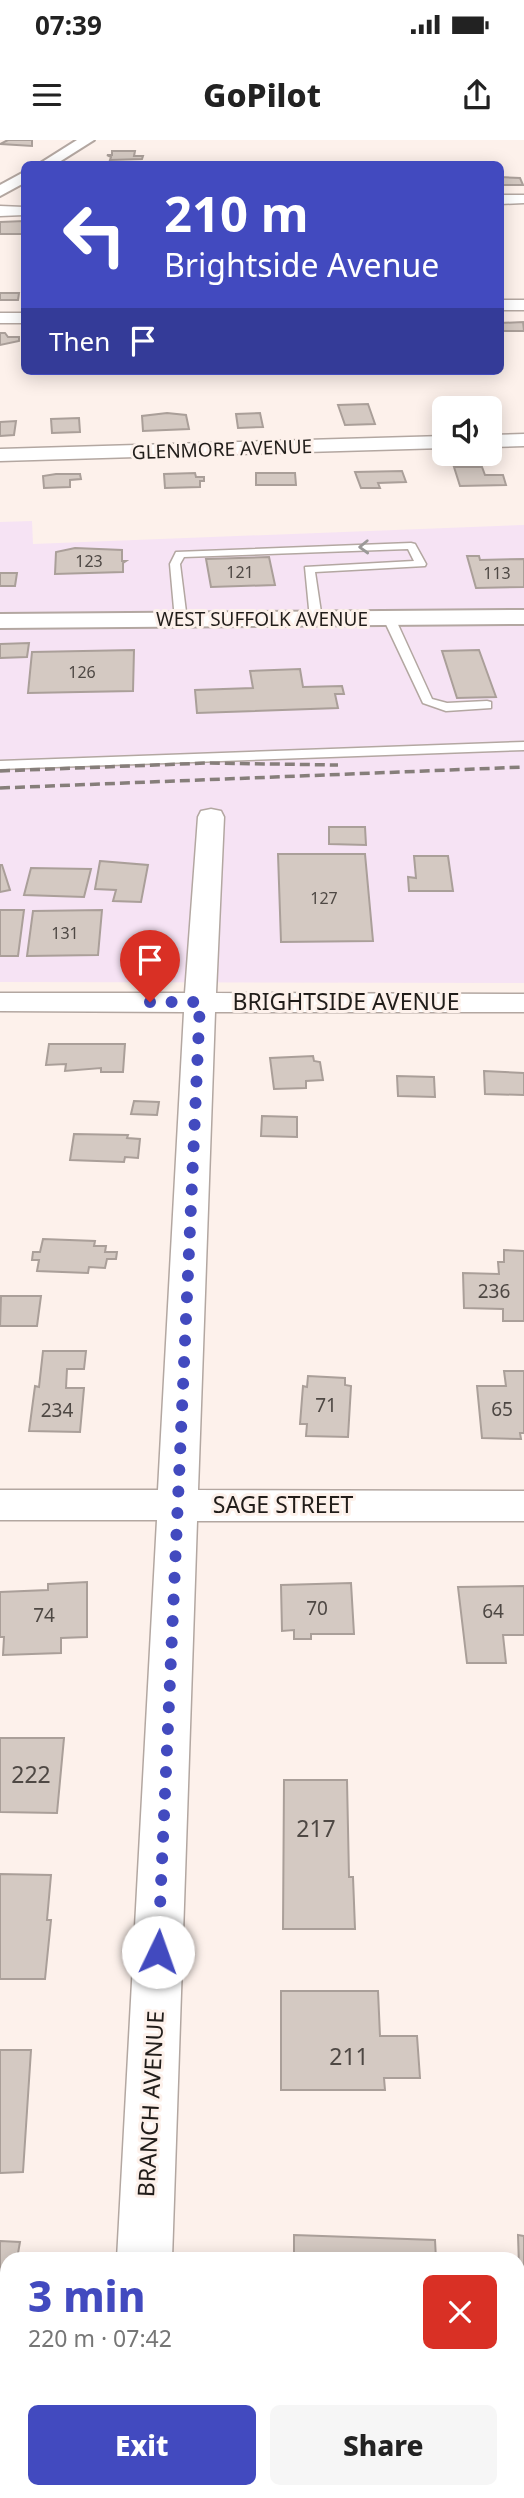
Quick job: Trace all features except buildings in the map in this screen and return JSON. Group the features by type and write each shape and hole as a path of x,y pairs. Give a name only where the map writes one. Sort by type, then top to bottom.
{"main road":[{"path":"51,161 87,140"},
{"path":"0,191 21,179"},
{"name":"WEST SUFFOLK AVENUE","path":"0,621 524,617"}],"street":[{"path":"504,200 524,199"},
{"path":"0,211 21,211"},
{"path":"504,305 524,304"},
{"path":"0,318 21,318"},
{"path":"502,441 524,440"},
{"name":"GLENMORE AVENUE","path":"0,455 432,442"},
{"name":"BRANCH AVENUE","path":"144,2252 200,1002 211,817"},
{"name":"BRIGHTSIDE AVENUE","path":"0,1002 524,1003"},
{"name":"SAGE STREET","path":"0,1505 524,1506"}],"lane":[{"path":"181,620 175,564 180,555 199,552 411,546 421,564 309,569 316,619"},
{"path":"389,618 426,701 446,707 486,705"},
{"path":"0,765 524,746"}],"shaded area":[{"path":"32,521 33,544 524,525 524,983 0,982 0,522"}],"railway":[{"path":"0,771 207,763 338,765"},
{"path":"0,788 524,767"}],"route":[{"path":"150,1002 200,1002 158,1952"}]}
